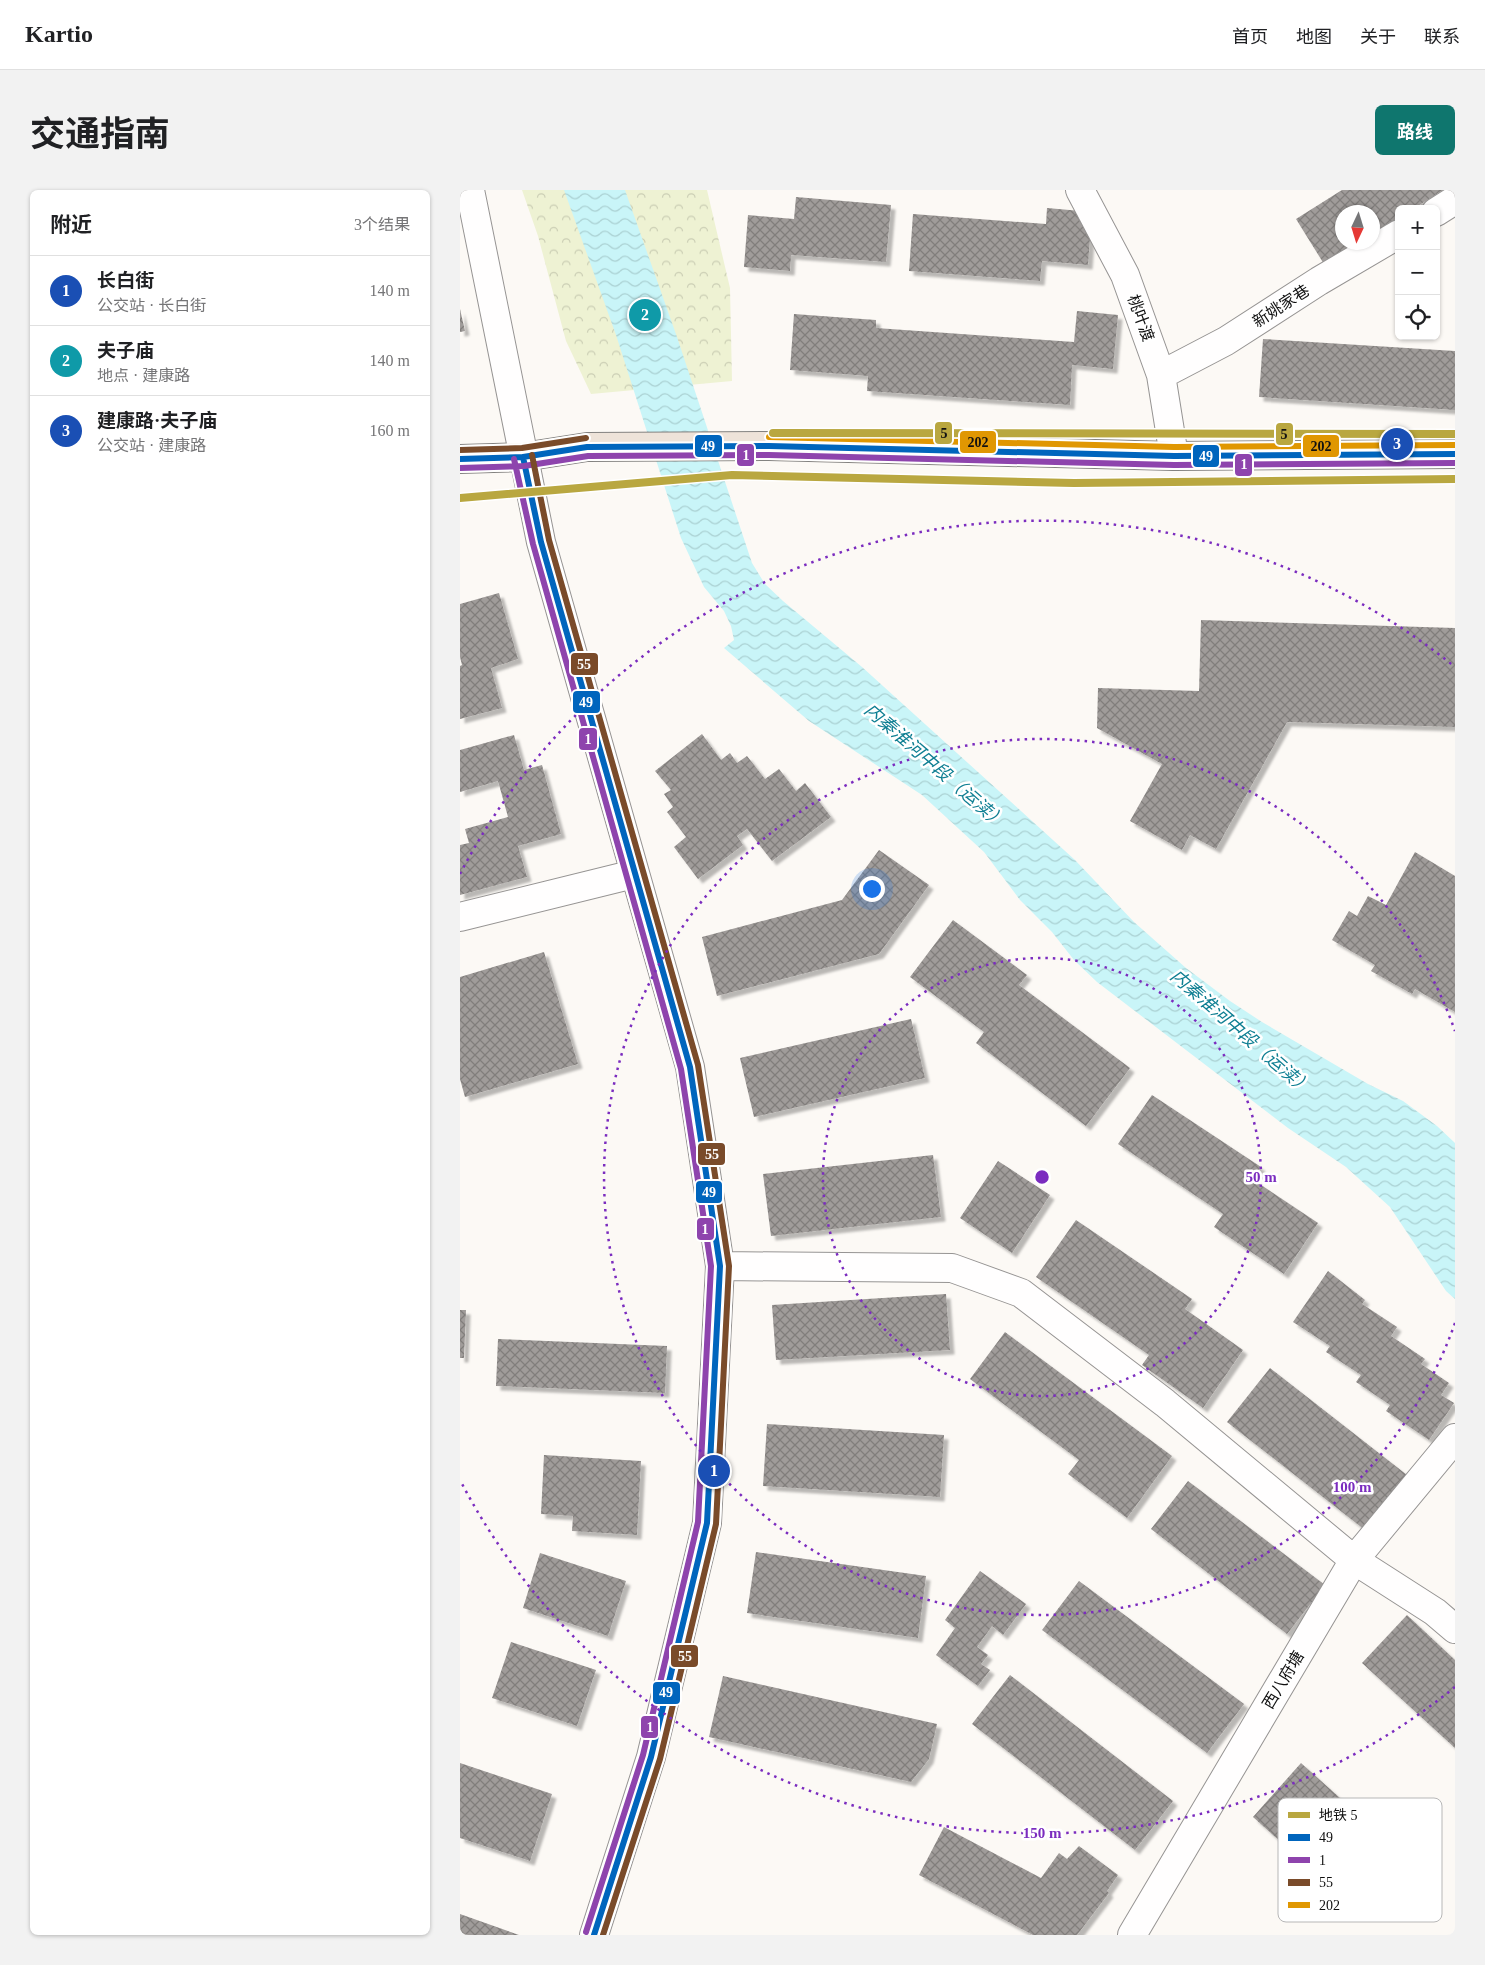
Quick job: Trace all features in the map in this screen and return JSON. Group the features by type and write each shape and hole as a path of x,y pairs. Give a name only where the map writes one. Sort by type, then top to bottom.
{"main road":[{"path":"460,459 523,457 587,447 769,446 1174,456 1455,454"}],"street":[{"path":"470,190 541,542 690,1067 720,1266 707,1523 651,1757 594,1935"},
{"name":"桃叶渡","path":"1080,190 1125,275 1161,374 1174,456"},
{"path":"1440,209 1455,200"},
{"name":"新姚家巷","path":"1161,374 1226,341 1395,236"},
{"path":"460,917 634,874"},
{"path":"720,1266 952,1268 1022,1293 1165,1403 1354,1560 1435,1612 1455,1629"},
{"name":"西八府塘","path":"1132,1935 1354,1560 1455,1438"}],"green space":[{"path":"522,190 707,190 730,288 732,381 591,394 566,341 538,236"}],"water":[{"name":"内秦淮河中段（运渎）","path":"564,190 625,190 677,337 752,563 765,584 862,667 1075,860 1134,922 1186,968 1262,1022 1368,1084 1403,1101 1437,1126 1455,1143 1455,1299 1446,1291 1390,1207 1346,1167 1288,1128 1097,982 1074,960 1052,932 1020,900 984,852 922,795 809,721 724,648 734,640 731,626 724,611 704,587 681,538 616,335"}],"building":[{"path":"1342,190 1443,190 1419,205 1395,205 1395,220 1380,229 1380,205 1335,205 1335,250 1346,250 1324,264 1296,219"},
{"path":"796,197 891,205 886,262 791,255 790,271 744,267 748,215 794,219"},
{"path":"1047,208 1092,212 1088,265 1042,261 1040,281 909,271 913,214 1046,224"},
{"path":"460,309 465,331 460,332"},
{"path":"1077,311 1118,315 1113,369 1072,365 1070,405 867,391 868,376 790,370 794,314 876,320 876,328 1074,342"},
{"path":"1263,339 1455,351 1455,410 1259,397"},
{"path":"499,593 518,659 491,668 502,708 460,719 460,666 462,665 460,657 460,604"},
{"path":"1201,620 1455,628 1455,727 1287,722 1216,849 1190,835 1182,850 1130,821 1162,764 1097,728 1098,688 1199,691"},
{"path":"702,734 721,760 730,753 737,763 747,756 765,779 779,769 796,791 805,783 831,817 772,861 747,829 737,836 743,845 698,879 674,847 686,837 667,812 673,807 664,794 671,790 655,771"},
{"path":"514,735 524,770 542,765 561,834 518,846 527,877 460,895 460,845 469,843 465,829 508,817 498,781 460,792 460,750"},
{"path":"879,850 929,885 879,954 717,996 702,937 842,900"},
{"path":"1415,852 1455,876 1455,1012 1415,989 1412,994 1371,971 1375,965 1332,940 1349,911 1357,916 1368,896 1386,905"},
{"path":"953,920 1027,975 1019,985 1130,1068 1086,1126 976,1043 984,1032 910,977"},
{"path":"544,952 578,1064 465,1097 460,1079 460,977"},
{"path":"911,1019 925,1078 754,1117 740,1058"},
{"path":"1152,1095 1261,1167 1252,1179 1318,1223 1284,1274 1214,1227 1223,1214 1118,1144"},
{"path":"933,1155 941,1217 771,1236 763,1174"},
{"path":"998,1161 1050,1195 1012,1253 960,1218"},
{"path":"1076,1220 1192,1299 1185,1309 1243,1350 1203,1408 1142,1365 1149,1355 1036,1277"},
{"path":"1328,1271 1365,1300 1362,1304 1397,1327 1391,1336 1425,1359 1421,1364 1449,1383 1441,1395 1454,1403 1429,1440 1386,1411 1390,1405 1356,1382 1361,1375 1326,1352 1330,1346 1293,1322"},
{"path":"946,1294 950,1350 776,1360 772,1305"},
{"path":"460,1310 466,1310 464,1358 460,1358"},
{"path":"1005,1332 1172,1456 1127,1518 1068,1474 1079,1460 970,1379"},
{"path":"498,1339 667,1346 665,1393 496,1386"},
{"path":"1270,1368 1407,1475 1365,1530 1227,1422"},
{"path":"767,1424 944,1435 940,1497 763,1486"},
{"path":"544,1455 641,1461 637,1535 572,1531 573,1516 541,1514"},
{"path":"1188,1481 1325,1585 1287,1634 1151,1529"},
{"path":"756,1552 926,1576 918,1638 747,1613"},
{"path":"540,1553 626,1581 608,1636 523,1608"},
{"path":"980,1571 1026,1604 1003,1635 992,1626 977,1647 988,1655 981,1664 990,1670 978,1686 936,1655 955,1628 945,1620"},
{"path":"1079,1581 1244,1704 1207,1753 1042,1630"},
{"path":"1407,1615 1455,1660 1455,1748 1362,1663"},
{"path":"511,1642 596,1670 577,1726 492,1698"},
{"path":"1010,1675 1173,1801 1135,1850 972,1724"},
{"path":"723,1676 937,1724 929,1759 911,1782 709,1737"},
{"path":"460,1763 552,1794 530,1861 460,1838"},
{"path":"1301,1763 1340,1798 1278,1798 1278,1839 1253,1817"},
{"path":"944,1827 1041,1878 1059,1853 1067,1859 1079,1846 1118,1875 1107,1891 1109,1893 1077,1935 1033,1935 919,1875"},
{"path":"460,1914 519,1935 460,1935"}],"metro line":[{"name":"5","path":"773,433 1455,434"},
{"name":"5","path":"460,498 732,475 1074,483 1455,479"}],"transit line":[{"name":"202","path":"769,437 1174,447 1455,445"},
{"name":"55","path":"460,450 522,448 586,438"},
{"name":"49","path":"460,459 523,457 587,447 769,446 1174,456 1455,454"},
{"name":"55","path":"532,455 549,540 698,1065 729,1266 716,1524 660,1759 603,1935"},
{"name":"1","path":"460,468 524,466 588,456 769,455 1174,465 1455,463"},
{"name":"49","path":"523,457 541,542 690,1067 720,1266 707,1523 651,1757 594,1935"},
{"name":"1","path":"514,459 533,544 681,1069 711,1266 698,1522 643,1755 586,1932"}],"place":[{"name":"夫子庙","path":"645,315"},
{"name":"建康路·夫子庙","path":"1397,444"},
{"name":"长白街","path":"714,1471"}]}
